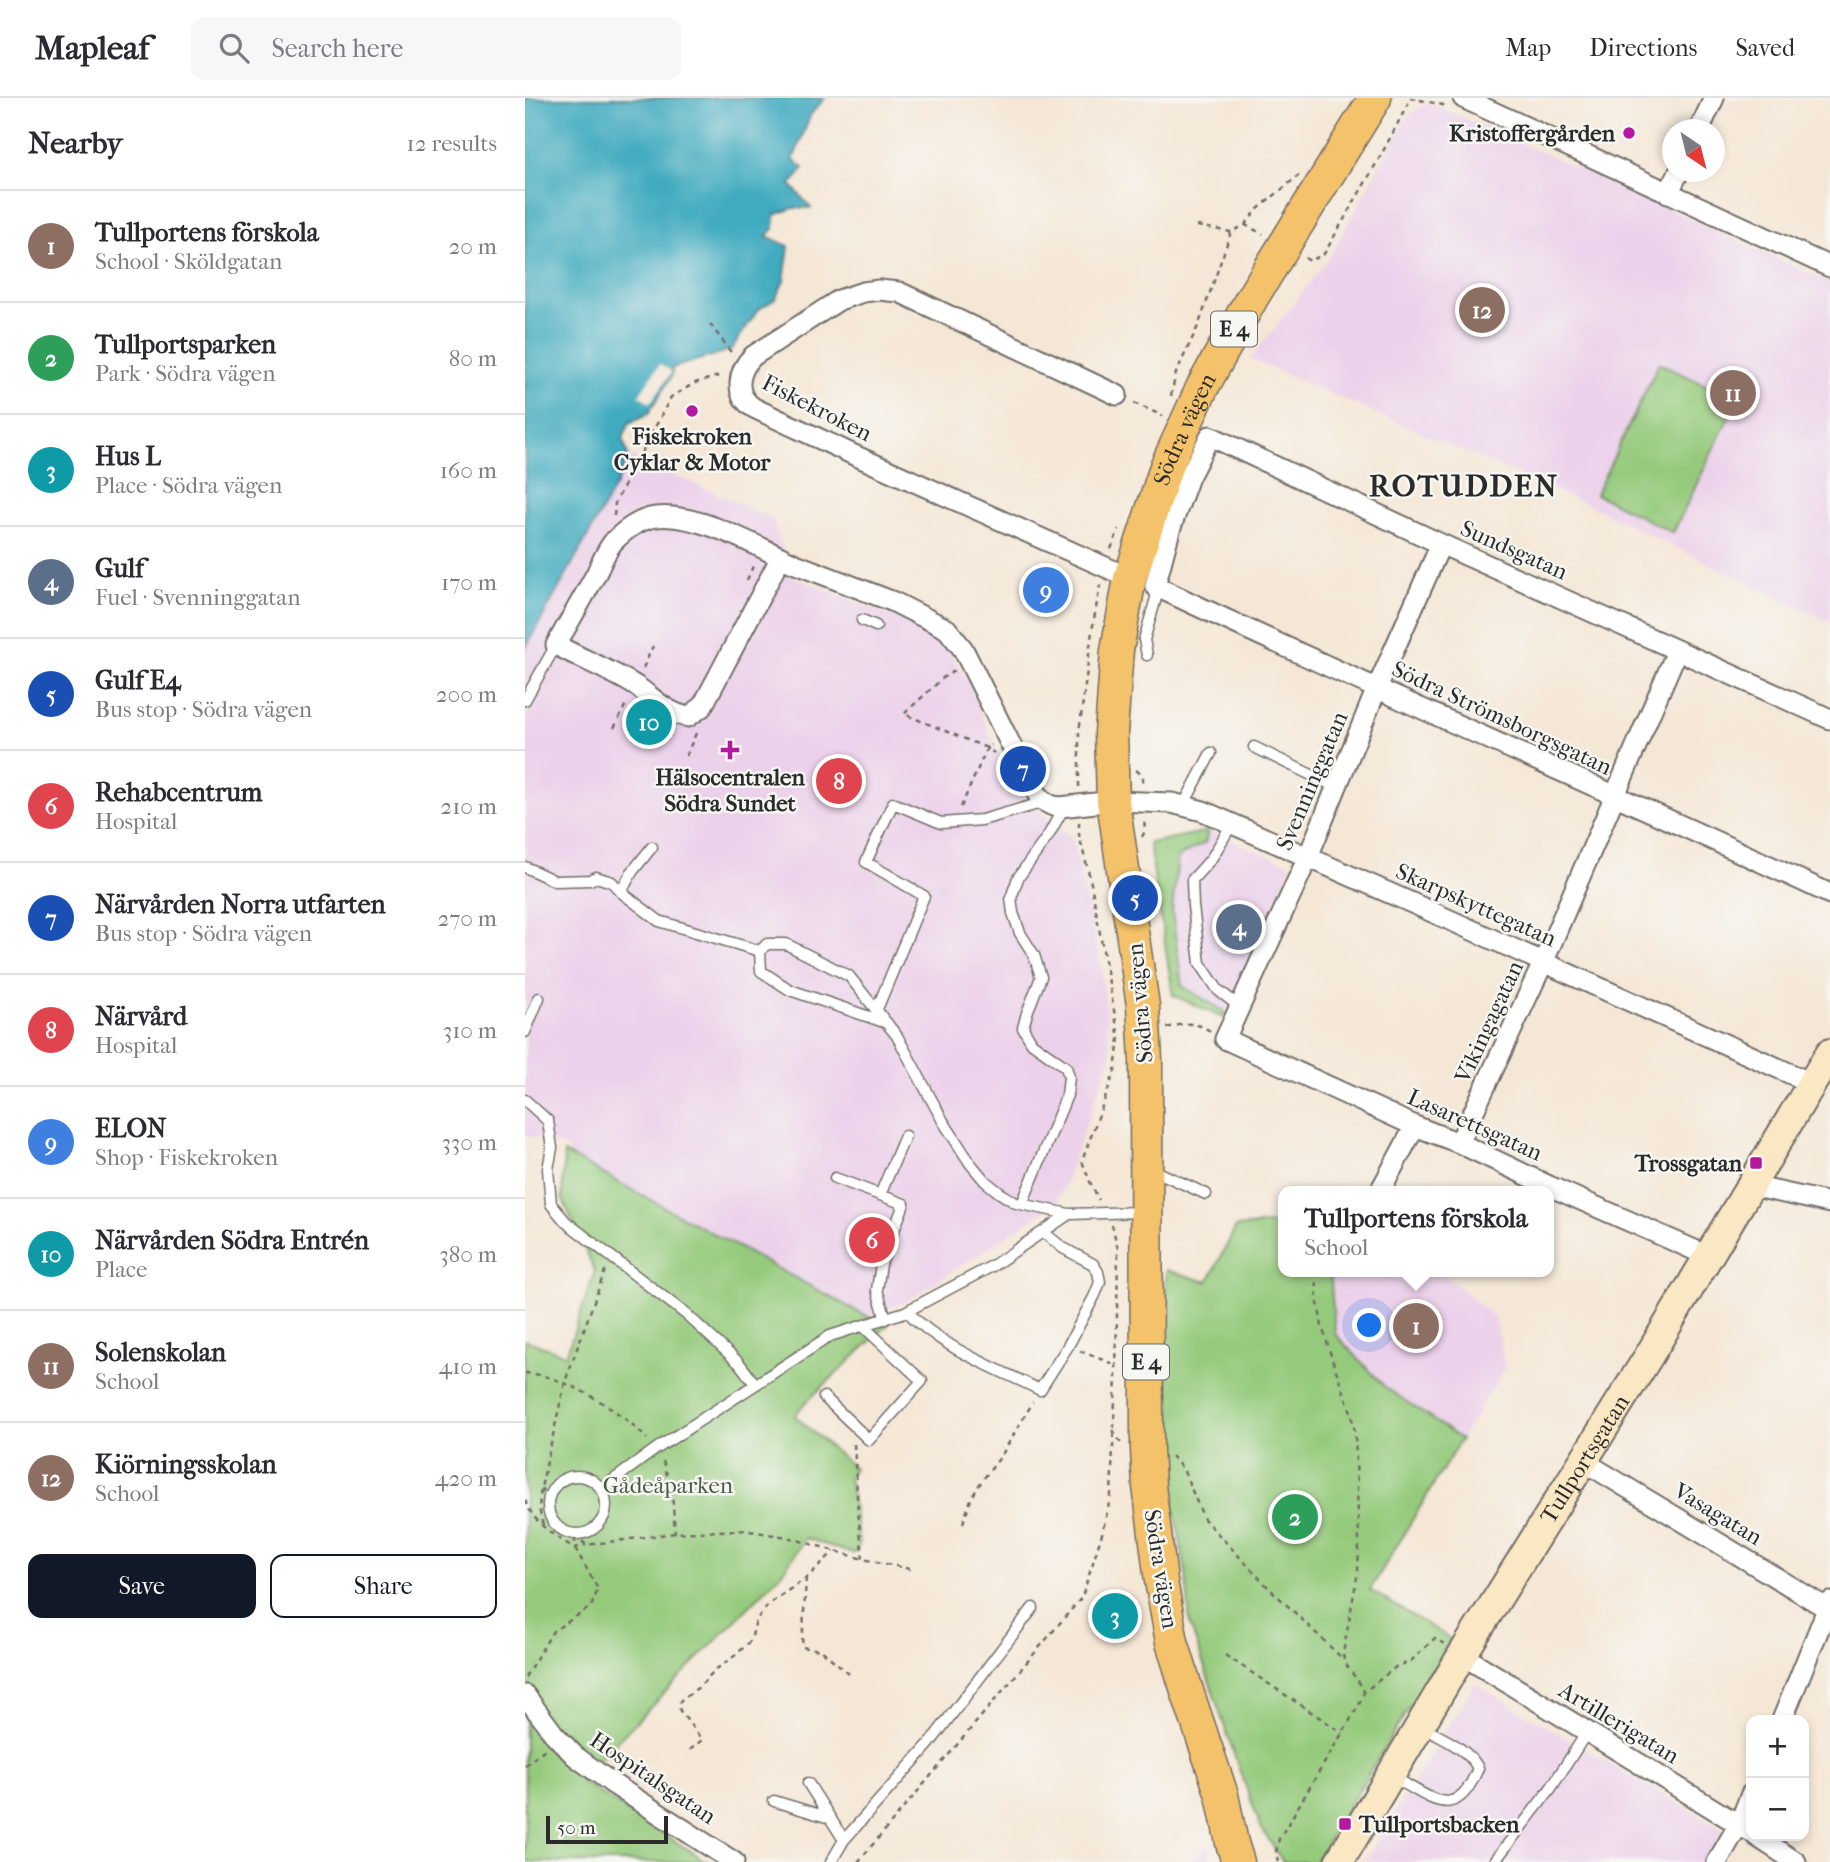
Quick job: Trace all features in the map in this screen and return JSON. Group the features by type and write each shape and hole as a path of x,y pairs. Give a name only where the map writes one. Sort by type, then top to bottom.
{"highway":[{"name":"Södra vägen","path":"1235,1856 1222,1795 1172,1642 1152,1513 1147,1450 1146,1060 1143,1006 1113,801 1111,733 1117,650 1129,576 1166,467 1202,388 1253,296 1375,98"},
{"name":"Södra vägen","path":"1222,1795 1260,1862"}],"main road":[{"name":"Tullportsgatan","path":"1339,1862 1462,1656 1650,1354 1830,1053"}],"street":[{"path":"1463,98 1830,267"},
{"path":"1704,119 1714,98"},
{"path":"1668,193 1674,182"},
{"name":"Fiskekroken","path":"1117,396 899,292 880,290 839,300 753,356 743,368 740,377 743,397 754,408 1129,576"},
{"name":"Sundsgatan","path":"1129,576 1170,530 1189,477 1210,436 1441,544 1830,719"},
{"path":"781,557 702,707 688,717 662,707 635,685 556,646 613,542 636,524 654,517 690,520 926,613 947,629 963,649 1038,795 1053,807 1072,807"},
{"name":"Svenninggatan","path":"1226,1037 1308,857 1377,688 1441,544"},
{"name":"Södra Strömsborgsgatan","path":"1129,576 1830,894"},
{"name":"Vikingagatan","path":"1459,1143 1543,963 1677,651"},
{"name":"Skarpskyttegatan","path":"1072,807 1113,801 1172,803 1203,811 1811,1083"},
{"name":"Lasarettsgatan","path":"1226,1037 1549,1186"},
{"path":"1383,1186 1415,1126"},
{"path":"1751,1186 1830,1203"},
{"name":"Lasarettsgatan","path":"1554,1188 1708,1256"},
{"name":"Vasagatan","path":"1583,1461 1829,1605"},
{"path":"1784,1715 1829,1605"},
{"name":"Artillerigatan","path":"1462,1656 1745,1828"},
{"name":"Hospitalsgatan","path":"525,1695 575,1756 613,1784 734,1862"},
{"path":"1717,1862 1745,1828"},
{"path":"1764,1841 1796,1862"}],"lane":[{"path":"1129,576 1156,598 1144,640 1147,654"},
{"path":"862,620 876,626"},
{"path":"525,700 556,646"},
{"path":"1254,747 1336,787"},
{"path":"1183,806 1211,753"},
{"path":"877,1009 924,896 866,862 893,803 941,823 982,820 1045,802"},
{"path":"1022,1204 1067,1095 1069,1077 1066,1067 1032,1043 1023,1028 1041,976 1034,955 1020,933 1011,898 1018,878 1072,807"},
{"path":"1232,824 1211,859 1192,880 1193,906 1201,963 1219,990 1240,1007"},
{"path":"621,892 632,872 652,847"},
{"path":"525,867 555,881 590,880 596,877 612,882 659,921 760,951"},
{"path":"887,1023 790,989 761,971 760,951 767,944 786,944 849,976 877,1009 887,1023 897,1037 943,1121 970,1163 985,1181 1000,1193 1022,1204 1069,1214 1146,1212"},
{"path":"525,1032 540,998"},
{"path":"525,1100 548,1121 552,1148 548,1169 551,1205 566,1222 687,1315 739,1363 755,1384"},
{"path":"880,1195 905,1136"},
{"path":"1146,1167 1206,1194"},
{"path":"835,1178 904,1204 881,1264 877,1290 886,1319"},
{"path":"601,1489 656,1449 829,1336 907,1311 994,1265 1069,1214"},
{"path":"907,1311 920,1326 941,1340 1040,1390 1067,1346 1100,1282 1093,1264 1063,1248 1044,1232"},
{"path":"824,1397 869,1440 922,1381 863,1326"},
{"path":"566,1478 585,1478 601,1489 606,1506 600,1523 593,1529 575,1534 565,1532 551,1519 548,1499 551,1490 566,1478"},
{"path":"831,1862 844,1840 929,1744 1033,1608"},
{"path":"1391,1776 1436,1800 1448,1803 1461,1798 1474,1777 1478,1768 1474,1760 1459,1748 1420,1726"},
{"path":"1494,1862 1551,1788 1587,1732"},
{"path":"808,1783 844,1840"},
{"path":"774,1801 830,1818"}],"path":[{"path":"1301,256 1310,261 1324,254 1411,98"},
{"path":"1197,226 1231,232 1245,225 1258,209 1298,175"},
{"path":"1245,225 1272,239"},
{"path":"1168,407 1176,373 1199,324 1231,232"},
{"path":"710,324 727,348"},
{"path":"613,542 615,503 671,397 695,383 743,368"},
{"path":"1117,396 1166,418"},
{"path":"858,1862 1081,1597 1102,1534 1111,1495 1118,1248 1112,1224 1090,1182 1083,1161 1115,1071 1119,1038 1090,878 1072,807 1092,631 1129,576 1119,530"},
{"path":"969,663 944,677 904,714 987,748 997,755"},
{"path":"614,728 631,693"},
{"path":"651,718 659,730 656,744"},
{"path":"954,822 987,748 1006,736"},
{"path":"1167,1028 1191,1023 1226,1037"},
{"path":"543,1525 539,1508 541,1488 565,1382 610,1255"},
{"path":"1316,1277 1322,1326 1351,1412 1356,1447 1359,1552 1343,1659"},
{"path":"1067,1346 1116,1365"},
{"path":"525,1373 540,1374 565,1382 605,1405 642,1433 661,1456 672,1493 675,1533"},
{"path":"963,1522 971,1499 1001,1456 1040,1390"},
{"path":"853,1425 863,1559"},
{"path":"1168,1453 1183,1469 1204,1519 1265,1584 1343,1659 1364,1692"},
{"path":"541,1488 548,1499"},
{"path":"525,1500 531,1514 559,1539 575,1548 675,1533 743,1530 787,1537 863,1559 910,1569"},
{"path":"575,1534 586,1545"},
{"path":"525,1677 553,1631 591,1607 598,1589 575,1548 575,1534"},
{"path":"690,1750 702,1740 680,1711 678,1705 681,1700 751,1640 756,1620 769,1604 806,1578 834,1550"},
{"path":"806,1578 802,1647 821,1650 852,1676"},
{"path":"1278,1862 1276,1852 1279,1839 1359,1705 1364,1692 1397,1666 1410,1662 1435,1638 1462,1656"},
{"path":"1225,1655 1343,1732"},
{"path":"525,1765 559,1739"}],"shaded area":[{"path":"1427,102 1830,283 1830,622 1582,502 1250,359 1327,261 1407,116"},
{"path":"628,455 772,518 793,577 920,627 943,644 967,678 989,733 1020,796 1072,838 1102,970 1111,1056 1058,1202 909,1300 759,1359 577,1217 568,1148 525,1135 525,649 617,483"},
{"path":"1208,831 1292,865 1223,1018 1173,995 1149,843"},
{"path":"1330,1277 1448,1277 1495,1318 1505,1368 1461,1439 1385,1387 1335,1334"},
{"path":"1475,1684 1723,1830 1706,1862 1364,1862"},
{"path":"1207,1845 1212,1862 1189,1862"}],"green space":[{"path":"1659,363 1737,400 1673,533 1596,494"},
{"path":"1208,831 1205,843 1178,857 1172,911 1182,986 1225,1012 1223,1018 1173,995 1149,843"},
{"name":"Gådeåparken","path":"564,1153 887,1326 802,1406 795,1416 854,1468 849,1476 858,1549 853,1553 847,1552 806,1538 780,1575 579,1780 707,1862 525,1862 525,1340 566,1355 595,1271 562,1198"},
{"path":"1278,1223 1278,1277 1330,1277 1335,1334 1385,1387 1461,1439 1370,1590 1451,1639 1315,1862 1283,1862 1262,1829 1240,1772 1190,1624 1186,1573 1166,1461 1166,1270 1208,1282 1236,1227"}],"water":[{"path":"525,98 825,98 811,114 793,160 804,168 791,185 811,208 793,208 775,215 774,229 766,236 789,246 784,281 775,299 758,310 731,350 672,368 672,375 648,414 629,423 623,439 628,455 617,483 525,649"}],"pier":[{"path":"660,364 672,372 650,403 639,395"}],"place":[{"name":"Kristoffergården","path":"1629,133"},
{"name":"Kiörningsskolan","path":"1482,310"},
{"name":"Solenskolan","path":"1733,393"},
{"name":"Fiskekroken Cyklar & Motor","path":"692,411"},
{"name":"ELON","path":"1046,590"},
{"name":"Närvården Södra Entrén","path":"649,722"},
{"name":"Hälsocentralen Södra Sundet","path":"730,750"},
{"name":"Närvården Norra utfarten","path":"1023,769"},
{"name":"Närvård","path":"839,781"},
{"name":"Gulf E4","path":"1135,898"},
{"name":"Gulf","path":"1239,927"},
{"name":"Trossgatan","path":"1756,1163"},
{"name":"Rehabcentrum","path":"872,1240"},
{"name":"Tullportens förskola","path":"1416,1326"},
{"name":"Tullportsparken","path":"1295,1517"},
{"name":"Hus L","path":"1115,1616"},
{"name":"Tullportsbacken","path":"1345,1824"}],"district":[{"name":"ROTUDDEN","path":"1464,486"}]}
